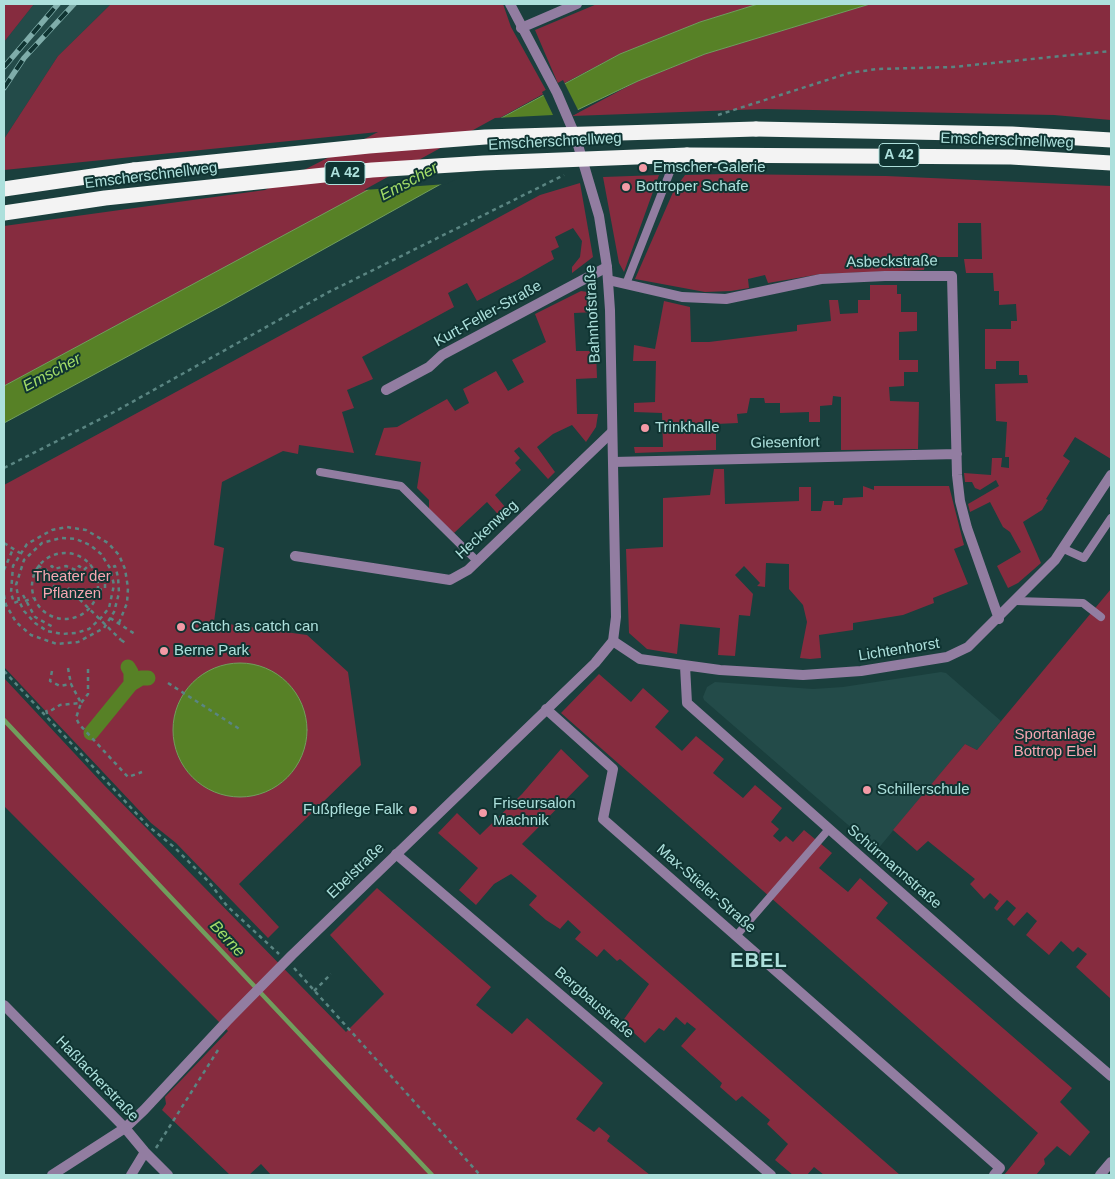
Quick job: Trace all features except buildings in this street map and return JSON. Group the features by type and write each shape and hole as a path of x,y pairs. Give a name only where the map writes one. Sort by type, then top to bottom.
{"highway":[{"name":"Emscherschnellweg","path":"4,189 134,170 369,146 485,137 756,129 1012,134 1111,140"},
{"name":"Emscherschnellweg","path":"4,213 106,198 372,170 494,162 687,155 1001,156 1111,163"}],"street":[{"name":"Bahnhofstraße","path":"510,4 521,28 546,72 575,135 599,216 608,280 616,617 613,641"},
{"path":"521,28 577,4"},
{"name":"Kurt-Feller-Straße","path":"386,390 429,367 442,354 607,267"},
{"name":"Asbeckstraße","path":"608,280 682,297 726,299 821,279 885,276 952,276 957,454 962,510 998,619"},
{"name":"Heckenweg","path":"295,556 450,580 468,570 612,432"},
{"name":"Giesenfort","path":"613,462 957,454"},
{"name":"Lichtenhorst","path":"613,641 640,659 685,666 803,676 861,671 947,658 968,647 998,619 1064,549 1111,475"},
{"name":"Ebelstraße","path":"52,1175 125,1128 286,961 595,663 613,641"},
{"name":"Schürmannstraße","path":"685,666 687,703 1111,1076"},
{"name":"Max-Stieler-Straße","path":"546,709 613,769 603,819 1000,1168 994,1175"},
{"name":"Bergbaustraße","path":"396,854 772,1175"},
{"name":"Haßlacherstraße","path":"4,1005 125,1128 168,1175"},
{"path":"131,1175 147,1154"},
{"path":"1100,1175 1111,1162"}],"lane":[{"path":"626,284 670,172"},
{"path":"320,472 401,486 477,561"},
{"path":"1064,549 1084,558 1111,518"},
{"path":"1016,600 1083,603 1100,617"},
{"path":"736,936 829,829"}],"path":[{"path":"709,118 849,73 877,69 953,67 1111,50"},
{"path":"4,468 116,411 335,289 585,164"},
{"path":"19,601 14,603 11,583 13,566 27,544 52,530 67,527 86,530 96,535 119,555 125,569 128,588 127,603 119,623"},
{"path":"76,539 90,545 101,554 110,568 114,585 109,608 89,629 76,633 62,634 47,631 29,617 19,601 16,584 24,560 42,543 51,540 76,539"},
{"path":"4,543 20,553"},
{"path":"4,570 13,549"},
{"path":"68,553 85,559 96,573 98,590 96,598 87,611 70,619 60,619 44,612 34,598 32,580 38,565 48,556 68,553"},
{"path":"38,565 46,571 52,566 54,569 66,566 76,570 79,566 84,570 90,564"},
{"path":"4,595 6,605 16,622 31,635 43,641 57,644 78,642 104,628 110,618 119,593 115,566 110,568"},
{"path":"54,569 58,575"},
{"path":"58,595 52,585 54,579 58,575 70,575"},
{"path":"98,590 105,589 105,580 112,578"},
{"path":"68,588 127,644"},
{"path":"23,595 32,614 42,623 53,628"},
{"path":"25,602 34,598"},
{"path":"29,617 32,614"},
{"path":"110,618 135,634"},
{"path":"88,665 88,694 81,703 76,718 79,724 128,777 142,772"},
{"path":"68,668 71,684 81,703"},
{"path":"4,671 148,826 174,847 209,882 227,906 286,961 480,1175"},
{"path":"52,671 50,681 60,686 71,684"},
{"path":"168,684 241,730"},
{"path":"46,710 47,713 60,705 81,703"},
{"path":"313,991 331,974"},
{"path":"147,1154 160,1143 221,1044"}],"shaded area":[{"path":"34,4 111,4 58,56 4,139 4,42"},
{"name":"Schillerschule","path":"941,672 946,673 1001,721 977,750 965,744 877,850 704,700 703,697 707,687 715,682 813,689 843,687"}],"green space":[{"path":"4,4 34,4 4,42"},
{"path":"111,4 503,4 511,27 547,92 340,206 4,386 4,226 265,190 378,132 4,170 4,139 58,56"},
{"path":"597,4 758,4 700,22 620,54 559,86 535,30"},
{"path":"870,4 1111,4 1111,120 1054,115 764,109 572,116 638,81 705,54"},
{"path":"659,175 624,272 619,263 603,177"},
{"path":"685,175 886,176 1111,186 1111,459 1075,437 1063,456 1070,461 1046,499 1048,500 1042,510 1023,522 1041,563 1018,583 1008,588 997,566 1021,552 1010,532 1003,527 990,502 970,512 968,504 999,486 996,480 980,490 975,488 972,482 965,482 964,473 991,475 992,458 1002,458 1001,467 1009,468 1009,457 1005,457 1007,422 996,421 995,384 1028,383 1027,375 1019,375 1019,361 996,361 996,369 985,369 985,329 1011,329 1011,321 1017,321 1016,304 999,305 999,291 994,291 993,273 966,273 964,259 982,259 981,223 958,223 958,257 926,257 924,270 821,274 768,283 765,275 748,279 749,288 705,292 635,279 674,190"},
{"name":"Berne Park","path":"580,183 593,257 572,273 572,267 580,257 582,241 573,228 555,237 559,247 551,251 554,259 477,301 467,283 448,293 454,307 362,357 373,379 347,390 354,408 342,412 354,453 299,445 298,454 283,451 222,482 214,545 224,548 214,622 307,635 348,672 361,765 239,884 279,927 268,938 176,843 151,823 4,667 4,485 540,195"},
{"path":"870,285 897,285 897,294 901,294 901,312 917,312 917,331 899,332 899,360 918,360 918,372 904,372 904,386 889,387 890,401 919,402 918,449 841,450 841,397 833,396 832,405 820,406 820,422 809,422 809,412 780,413 780,403 765,403 764,398 750,398 747,413 737,414 738,423 716,424 716,450 635,453 634,447 663,447 662,413 634,412 634,403 655,402 656,361 633,361 634,345 655,349 664,301 690,307 691,342 709,342 797,331 797,325 831,321 829,300 838,300 840,314 858,313 858,300 870,300"},
{"path":"581,291 593,295 596,312 574,313 576,351 596,351 597,378 576,379 577,414 598,414 596,427 586,442 572,425 553,434 537,447 555,472 548,479 519,447 514,451 520,458 515,463 521,470 495,495 511,514 504,521 487,502 454,533 429,510 429,500 417,488 421,462 375,455 384,428 397,427 447,399 455,411 469,403 463,389 496,371 508,391 524,382 512,360 546,342 535,314"},
{"path":"714,469 724,469 725,504 799,501 799,487 811,487 811,511 821,511 823,501 834,501 834,505 842,505 843,498 863,497 863,486 874,490 874,486 949,486 964,545 954,549 968,584 933,598 934,603 903,615 853,623 853,630 819,635 821,658 810,659 800,658 807,622 803,605 789,589 789,564 766,563 765,587 757,586 760,583 744,566 735,575 753,594 750,616 739,615 735,656 718,655 720,628 680,624 677,654 647,649 629,633 626,549 663,547 663,498 710,495"},
{"name":"Sportanlage Bottrop Ebel","path":"1111,589 1111,999 1076,967 1087,954 1078,947 1073,952 1061,941 1049,955 1026,935 1037,921 1027,912 1014,926 1007,919 1016,908 1007,900 997,911 994,908 999,901 990,893 984,899 970,884 975,879 928,841 917,851 893,830 965,744 977,750"},
{"path":"599,674 631,702 643,688 669,711 655,727 682,751 696,736 724,759 713,773 743,798 755,785 782,808 771,822 779,829 773,836 780,842 786,836 793,842 804,830 832,853 819,868 848,892 860,878 888,903 876,918 1072,1088 1060,1102 1090,1132 1070,1156 1057,1146 1044,1159 1045,1164 1036,1175 1004,1175 1038,1133 561,713"},
{"path":"4,678 103,784 346,1032 384,994 330,935 377,888 491,987 476,1005 512,1034 527,1018 603,1083 576,1119 594,1132 599,1127 610,1136 607,1141 650,1175 271,1175 261,1164 249,1175 230,1175 162,1110 166,1104 165,1097 228,1031 4,806"},
{"path":"561,749 589,776 522,844 900,1175 824,1175 814,1167 807,1175 793,1175 775,1160 788,1144 767,1124 770,1120 742,1096 736,1101 720,1087 722,1083 681,1046 696,1029 687,1022 685,1025 676,1017 664,1031 659,1028 645,1043 622,1022 649,984 620,959 617,961 604,949 597,957 575,939 581,932 568,920 560,929 546,920 529,905 537,896 511,874 494,884 476,905 459,890 478,868 438,833 457,813 480,835 522,794"}],"water":[{"name":"Emscher","path":"758,4 870,4 705,54 638,81 556,120 225,304 4,423 4,386 620,54 700,22"},
{"path":"240,663 266,668 277,674 287,683 296,693 302,704 307,730 302,756 296,767 287,777 277,786 266,792 240,797 214,792 203,786 193,777 184,767 178,756 173,730 178,704 184,693 193,683 203,674 214,668"}],"pier":[{"path":"563,80 579,112 447,184 364,190 495,118 553,115 542,92"}],"waterway":[{"path":"91,733 131,684 131,672 128,667"},
{"path":"131,684 141,678 148,678"},
{"name":"Berne","path":"4,720 432,1175"}],"railway":[{"path":"4,67 58,4"},
{"path":"4,88 24,58 74,4"}],"place":[{"name":"Emscher-Galerie","path":"643,168"},
{"name":"Bottroper Schafe","path":"626,187"},
{"name":"Trinkhalle","path":"645,428"},
{"name":"Catch as catch can","path":"181,627"},
{"name":"Berne Park","path":"164,651"},
{"name":"Schillerschule","path":"867,790"},
{"name":"Fußpflege Falk","path":"413,810"},
{"name":"Friseursalon Machnik","path":"483,813"}],"district":[{"name":"EBEL","path":"759,961"}],"park label":[{"name":"Theater der Pflanzen","path":"72,586"}]}
